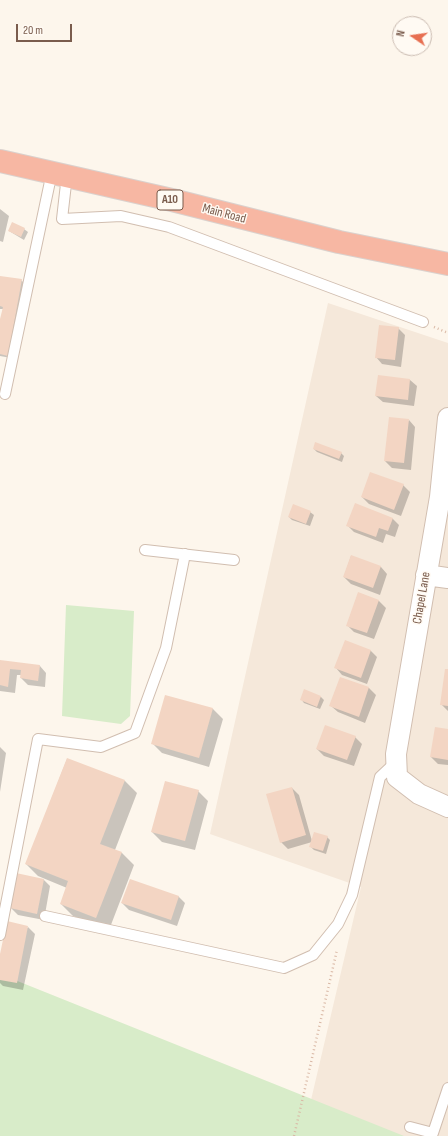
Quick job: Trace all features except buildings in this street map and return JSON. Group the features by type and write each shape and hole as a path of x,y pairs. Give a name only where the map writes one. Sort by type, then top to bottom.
{"highway":[{"name":"Main Road","path":"0,160 339,242 448,264"}],"street":[{"name":"Chapel Lane","path":"396,769 426,575 440,497 448,418"},
{"path":"426,575 448,578"},
{"path":"396,769 419,794 448,807"}],"lane":[{"path":"59,174 62,219 121,216 169,227 423,322"},
{"path":"5,394 59,174"},
{"path":"145,550 234,560"},
{"path":"0,936 38,739 101,747 135,733 166,648 185,554"},
{"path":"45,916 284,968 314,954 338,924 352,895 380,777 396,769"},
{"path":"410,1127 433,1133 448,1088"}],"path":[{"path":"294,1136 338,948"}],"shaded area":[{"path":"328,303 448,343 448,1136 355,1136 307,1117 361,887 210,834"}],"green space":[{"path":"66,605 134,611 130,716 121,724 62,716"},
{"path":"0,974 404,1136 0,1136"}]}
